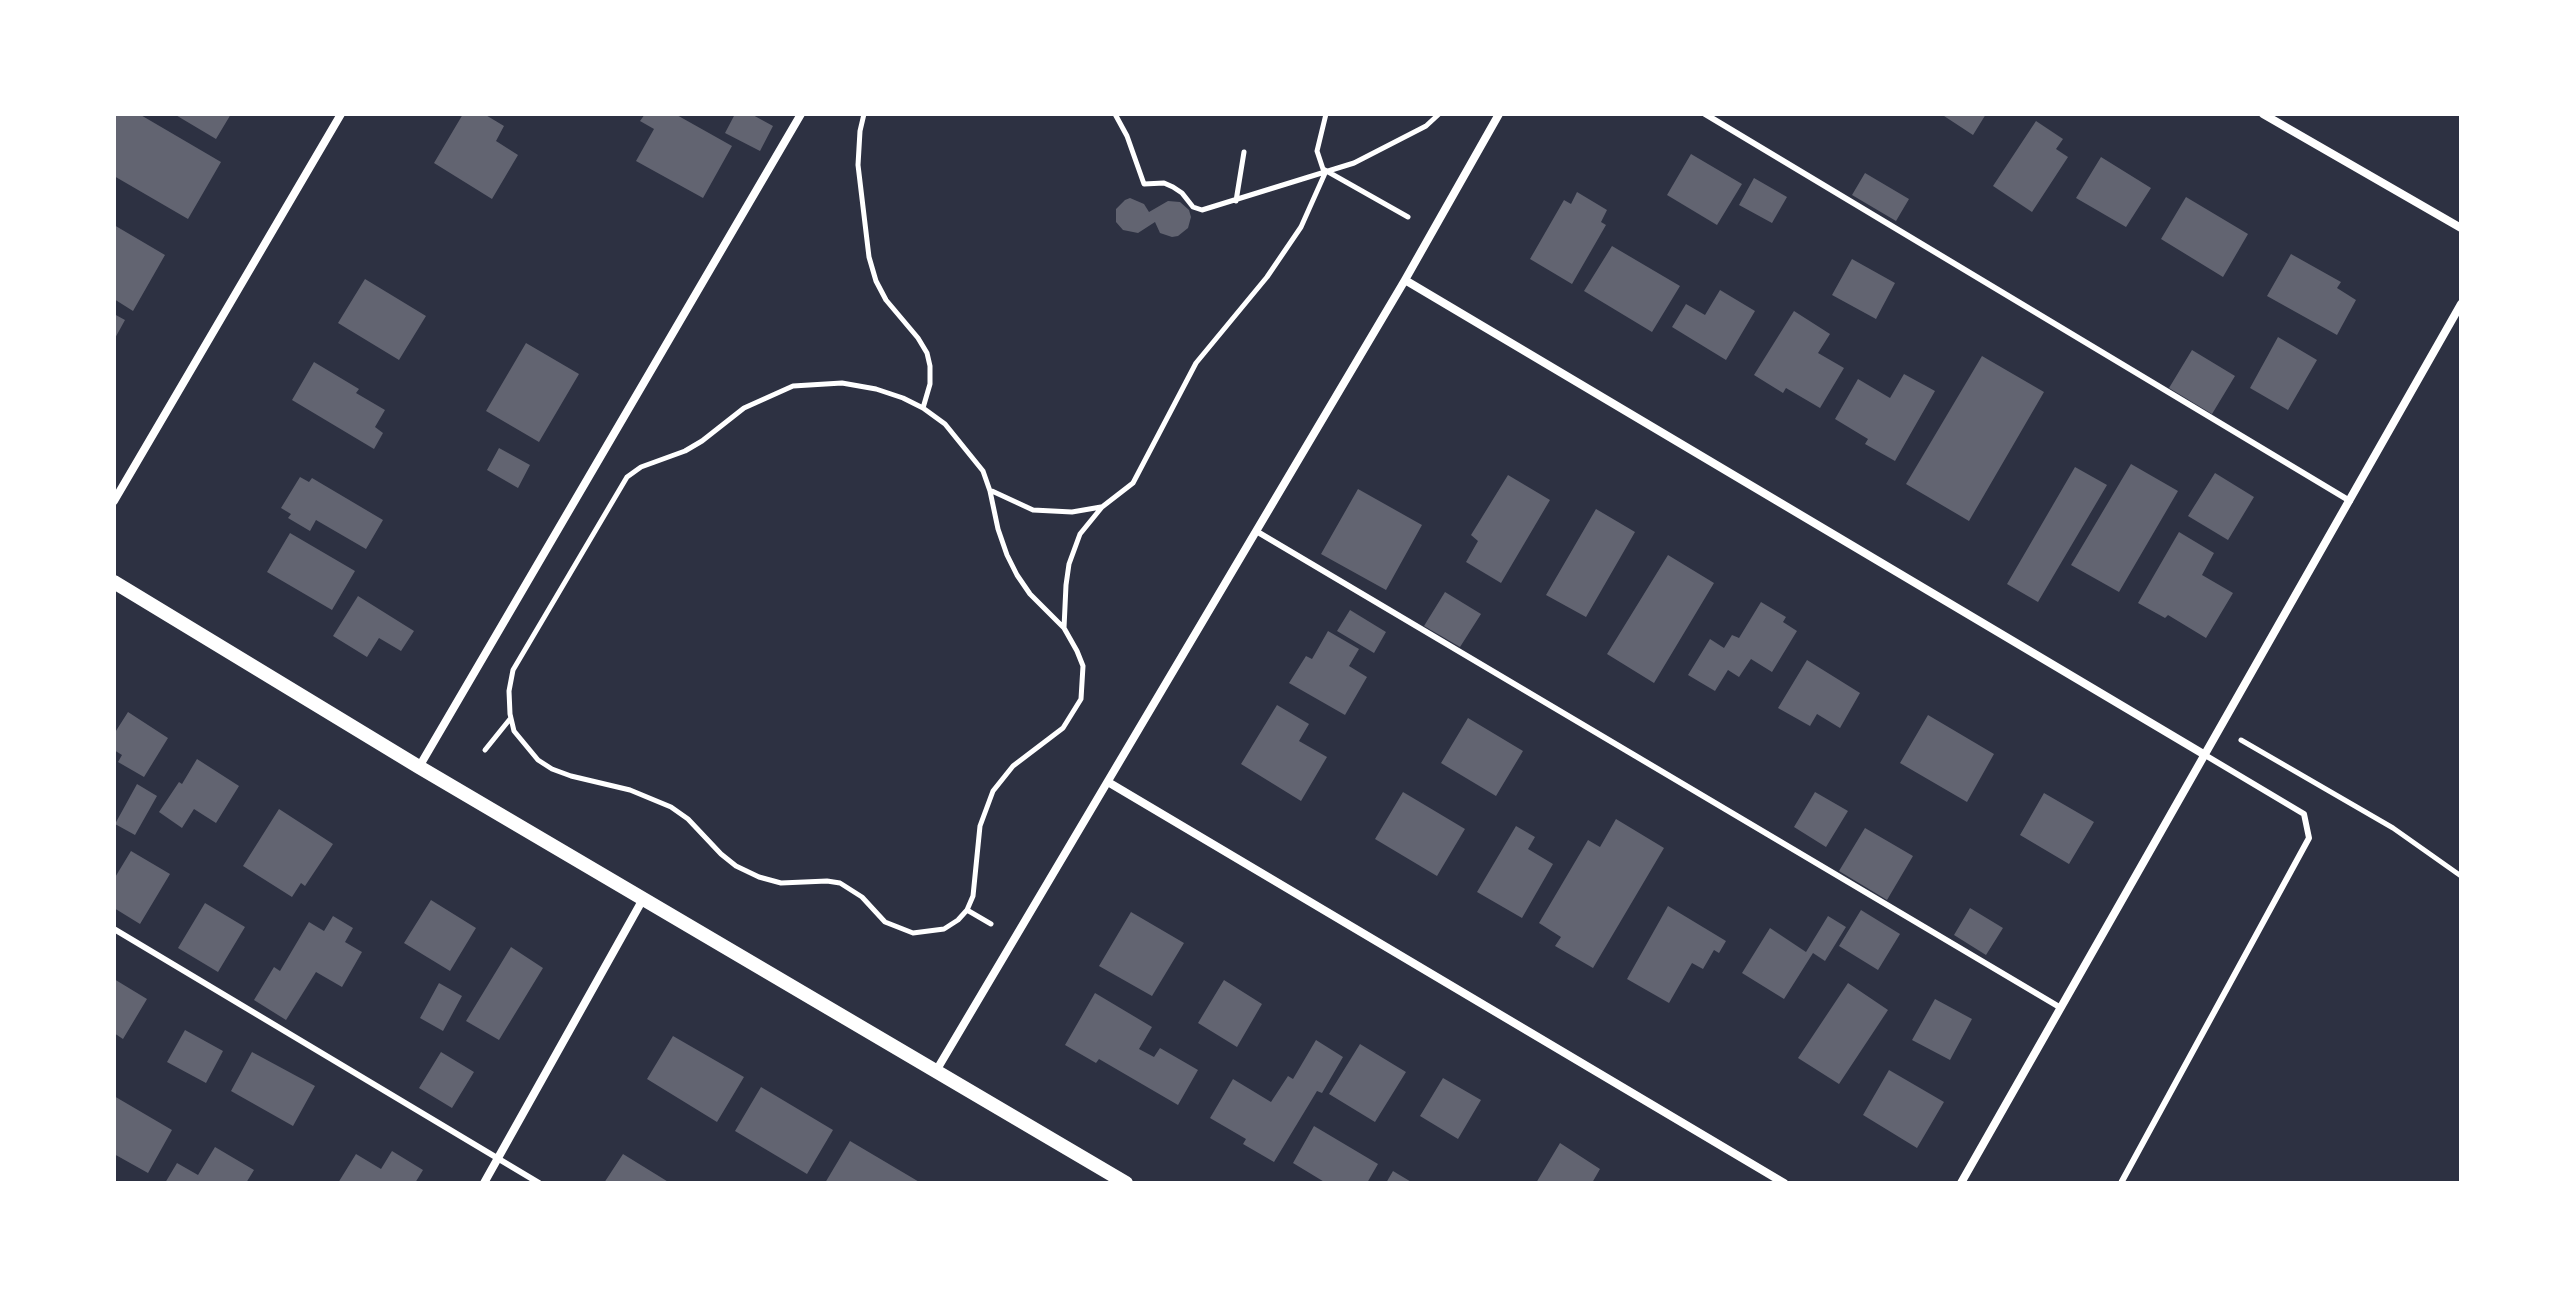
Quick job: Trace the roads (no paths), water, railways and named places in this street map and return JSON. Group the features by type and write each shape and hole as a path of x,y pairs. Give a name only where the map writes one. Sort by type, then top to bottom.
{"street":[{"path":"114,501 341,114"},
{"path":"419,767 801,114"},
{"path":"936,1071 1405,280 1499,114"},
{"path":"2263,114 2461,228"},
{"path":"1405,280 2205,755"},
{"path":"1961,1183 2461,304"},
{"path":"114,582 419,767 1126,1183"},
{"path":"1108,782 1784,1183"},
{"path":"484,1183 643,899"}],"lane":[{"path":"1705,114 2350,501"},
{"path":"1256,531 2061,1008"},
{"path":"2121,1183 2309,838 2304,814 2205,755"},
{"path":"114,929 539,1183"}]}
